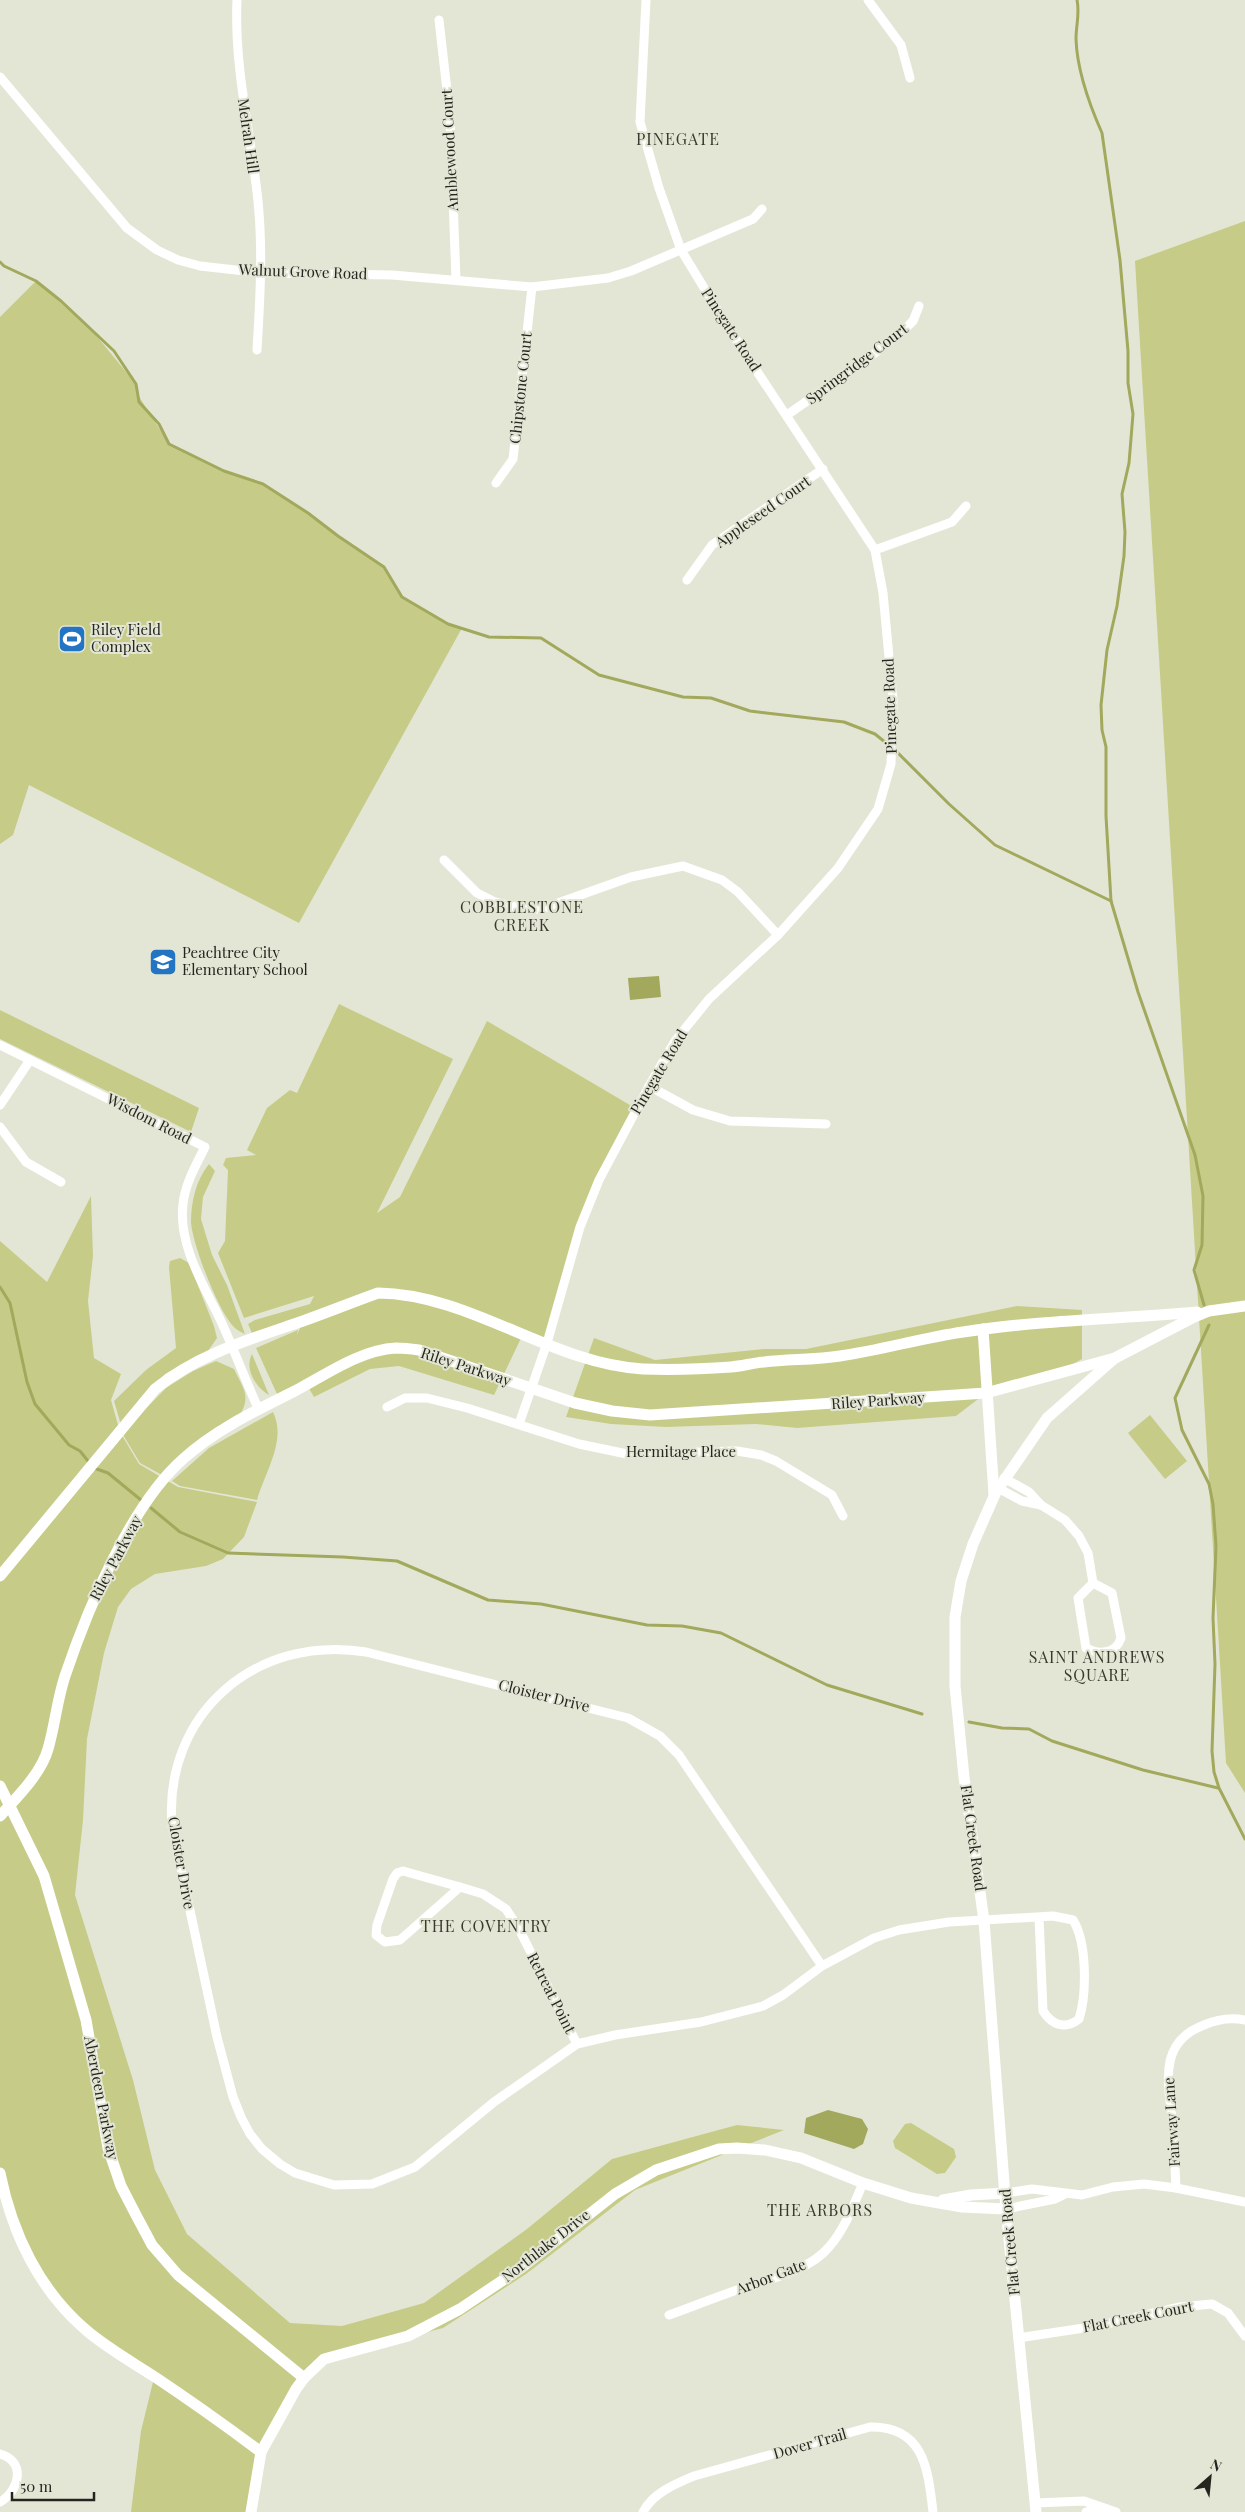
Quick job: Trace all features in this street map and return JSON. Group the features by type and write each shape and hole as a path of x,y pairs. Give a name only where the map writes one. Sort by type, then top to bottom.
{"street":[{"name":"Melrah Hill","path":"237,0 238,66 258,201 262,273 257,350"},
{"name":"Pinegate Road","path":"519,1424 547,1343 580,1227 599,1180 649,1086 675,1041 709,999 778,935 838,868 859,840 878,809 892,764 892,700 887,628 880,571 875,550 729,329 680,250 659,188 640,122 646,0"},
{"path":"868,0 901,45 910,78"},
{"name":"Amblewood Court","path":"439,20 450,117 456,280"},
{"name":"Walnut Grove Road","path":"0,77 127,228 156,250 178,260 200,266 262,273 392,275 532,287 608,278 680,250 753,218 762,209"},
{"name":"Chipstone Court","path":"496,483 513,459 532,287"},
{"name":"Springridge Court","path":"787,416 870,358 904,330 913,321 919,306"},
{"name":"Appleseed Court","path":"687,580 712,545 823,470"},
{"path":"875,550 952,522 966,506"},
{"path":"444,860 477,893 495,902 525,909 541,909 631,877 682,866 722,880 738,892 778,935"},
{"name":"Wisdom Road","path":"0,1045 205,1147 186,1186 183,1205 184,1228 197,1274 258,1410"},
{"path":"0,1105 30,1060"},
{"path":"649,1086 693,1110 730,1121 826,1124"},
{"path":"0,1126 26,1162 61,1182"},
{"path":"0,1576 155,1388 183,1367 231,1347 378,1293 398,1293 449,1305 582,1356 623,1367 668,1369 731,1367 763,1362 837,1357 983,1329 1074,1320 1209,1311"},
{"name":"Flat Creek Road","path":"1036,2507 1006,2209 984,1921 964,1777 956,1686 955,1625 961,1581 999,1487 1047,1418 1115,1358 1209,1311 1245,1306"},
{"path":"983,1329 986,1393 999,1487 1029,1492 1041,1505 1065,1520 1079,1536 1088,1553 1093,1583"},
{"name":"Riley Parkway","path":"0,1816 42,1763 48,1750 58,1697 77,1641 96,1594 139,1514 159,1484 184,1458 206,1441 258,1410 342,1365 375,1352 396,1348 419,1350 530,1388 596,1408 650,1415 986,1393 1115,1358"},
{"name":"Hermitage Place","path":"386,1407 405,1398 427,1398 519,1424 579,1444 626,1454 737,1451 761,1455 832,1496 843,1516"},
{"path":"1093,1583 1112,1592 1121,1638 1119,1645 1101,1653 1086,1648 1078,1598 1093,1583"},
{"name":"Cloister Drive","path":"822,1966 692,1772 660,1736 643,1725 606,1712 349,1649 326,1648 287,1654 255,1668 225,1689 190,1732 177,1769 171,1807 177,1852 217,2038 233,2097 250,2134 262,2149 295,2173 325,2183 372,2184 393,2178 415,2166 494,2102 577,2044 615,2035 701,2022 763,2006 783,1996 822,1966 874,1938 898,1930 950,1922 1053,1916 1074,1920 1080,1931 1085,1991 1079,2019 1072,2024 1057,2024 1050,2021 1043,2011 1038,1932 1039,1917"},
{"name":"Aberdeen Parkway","path":"0,1786 44,1876 86,2020 108,2148 128,2200 152,2245 178,2275 304,2378"},
{"name":"Retreat Point","path":"460,1887 400,1940 385,1942 376,1935 377,1925 390,1886 397,1873 410,1872 460,1887 493,1898 506,1909 520,1929 577,2044"},
{"name":"Fairway Lane","path":"1176,2188 1168,2090 1170,2061 1174,2050 1179,2040 1200,2026 1228,2018 1245,2020"},
{"name":"Northlake Drive","path":"251,2512 261,2452 283,2409 304,2378 324,2359 408,2336 460,2309 521,2268 615,2194 656,2170 712,2152 737,2148 785,2153 863,2183 911,2198 937,2201 962,2207 1006,2209 1055,2199 1065,2194"},
{"path":"0,2173 15,2230 37,2272 69,2313 108,2347 154,2376 261,2452"},
{"name":"Arbor Gate","path":"668,2315 781,2274 820,2256 838,2233 863,2183"},
{"name":"Northlake Drive","path":"937,2201 971,2195 1032,2189 1065,2194 1098,2192 1129,2184 1176,2188 1245,2202"},
{"name":"Flat Creek Court","path":"1018,2338 1097,2326 1180,2307 1212,2304 1228,2313 1245,2336"},
{"name":"Dover Trail","path":"643,2512 659,2494 673,2485 694,2476 870,2427 886,2427 914,2443 924,2459 933,2512"},
{"path":"0,2454 12,2462 17,2470 18,2480 15,2489 9,2497 0,2502"},
{"path":"1036,2507 1084,2501 1116,2512"},
{"path":"1086,2512 1101,2508"}],"shaded area":[{"path":"1245,221 1245,1793 1226,1763 1135,261"},
{"path":"36,281 90,328 136,384 138,395 169,444 224,471 263,484 308,513 384,567 402,597 448,624 462,628 299,923 29,785 13,835 0,844 0,317"},
{"path":"659,976 661,997 630,1000 628,978"},
{"path":"339,1004 453,1059 377,1213 400,1197 487,1021 635,1108 586,1212 547,1343 523,1334 494,1395 399,1366 370,1369 314,1397 303,1378 305,1383 277,1394 256,1348 298,1330 297,1335 306,1314 298,1319 252,1333 248,1324 255,1320 310,1304 314,1296 244,1318 218,1253 225,1241 228,1170 223,1165 226,1158 256,1155 247,1150 267,1108 290,1090 297,1093"},
{"path":"0,1010 199,1108 191,1132 0,1039"},
{"path":"209,1164 215,1171 203,1197 201,1219 212,1255 227,1285 245,1334 235,1328 214,1294 201,1261 193,1232 191,1222 193,1199 204,1170"},
{"path":"91,1196 93,1256 88,1301 94,1358 121,1374 111,1400 120,1432 139,1464 178,1487 257,1502 244,1537 223,1559 206,1566 155,1574 131,1589 118,1607 104,1653 87,1739 83,1820 75,1895 133,2080 155,2170 187,2234 290,2323 342,2326 424,2303 527,2229 612,2159 737,2125 784,2130 635,2190 526,2274 443,2328 334,2356 304,2378 261,2451 251,2512 131,2512 141,2431 154,2378 58,2302 31,2261 0,2170 0,1241 47,1282"},
{"path":"180,1258 189,1263 217,1338 208,1351 165,1374 121,1425 114,1401 146,1370 176,1348 169,1267 170,1261"},
{"path":"1017,1306 1082,1310 1082,1359 1056,1373 986,1393 956,1416 797,1428 756,1424 666,1427 611,1424 566,1417 594,1338 655,1360 765,1349 806,1349"},
{"path":"252,1354 269,1395 260,1388 250,1372 249,1366"},
{"path":"216,1361 234,1369 243,1388 246,1399 238,1418 162,1475 140,1463 122,1433 166,1388 193,1371"},
{"path":"273,1412 278,1434 276,1445 257,1500 180,1486 172,1481 209,1448"},
{"path":"1150,1415 1187,1461 1165,1479 1128,1433"},
{"path":"828,2110 862,2119 868,2129 863,2144 854,2149 804,2133 806,2118"},
{"path":"911,2123 954,2149 956,2157 945,2173 937,2174 895,2148 893,2141 905,2124"}],"waterway":[{"path":"1077,0 1077,51 1089,100 1102,133 1120,260 1128,351 1128,383 1133,414 1129,463 1122,494 1125,532 1124,556 1117,606 1107,650 1101,705 1102,730 1106,747 1106,816 1111,901 1138,992 1195,1155 1203,1196 1202,1245 1194,1270 1204,1305"},
{"path":"0,262 4,266 36,281 61,301 114,351 136,384 139,402 159,424 169,444 224,471 263,484 308,513 384,567 402,597 448,624 489,637 541,638 599,675 683,697 711,698 750,711 844,722 875,734 896,751 949,804 995,845 1111,901"},
{"path":"0,1287 10,1303 27,1382 35,1404 69,1445 80,1451 88,1461"},
{"path":"1209,1325 1175,1398 1182,1430 1209,1484 1213,1504 1216,1546 1213,1618 1215,1664 1212,1751 1214,1772 1219,1788 1245,1839"},
{"path":"94,1468 108,1473 141,1500"},
{"path":"151,1508 180,1532 228,1553 397,1561 488,1600 541,1604 647,1625 682,1626 721,1633 827,1685 922,1714"},
{"path":"969,1722 1002,1728 1029,1729 1052,1741 1143,1770 1218,1788"}],"place":[{"name":"Riley Field Complex","path":"72,639"},
{"name":"Peachtree City Elementary School","path":"163,962"}],"district":[{"name":"PINEGATE","path":"678,139"},
{"name":"COBBLESTONE CREEK","path":"522,916"},
{"name":"SAINT ANDREWS SQUARE","path":"1097,1666"},
{"name":"THE COVENTRY","path":"486,1926"},
{"name":"THE ARBORS","path":"820,2210"}]}
